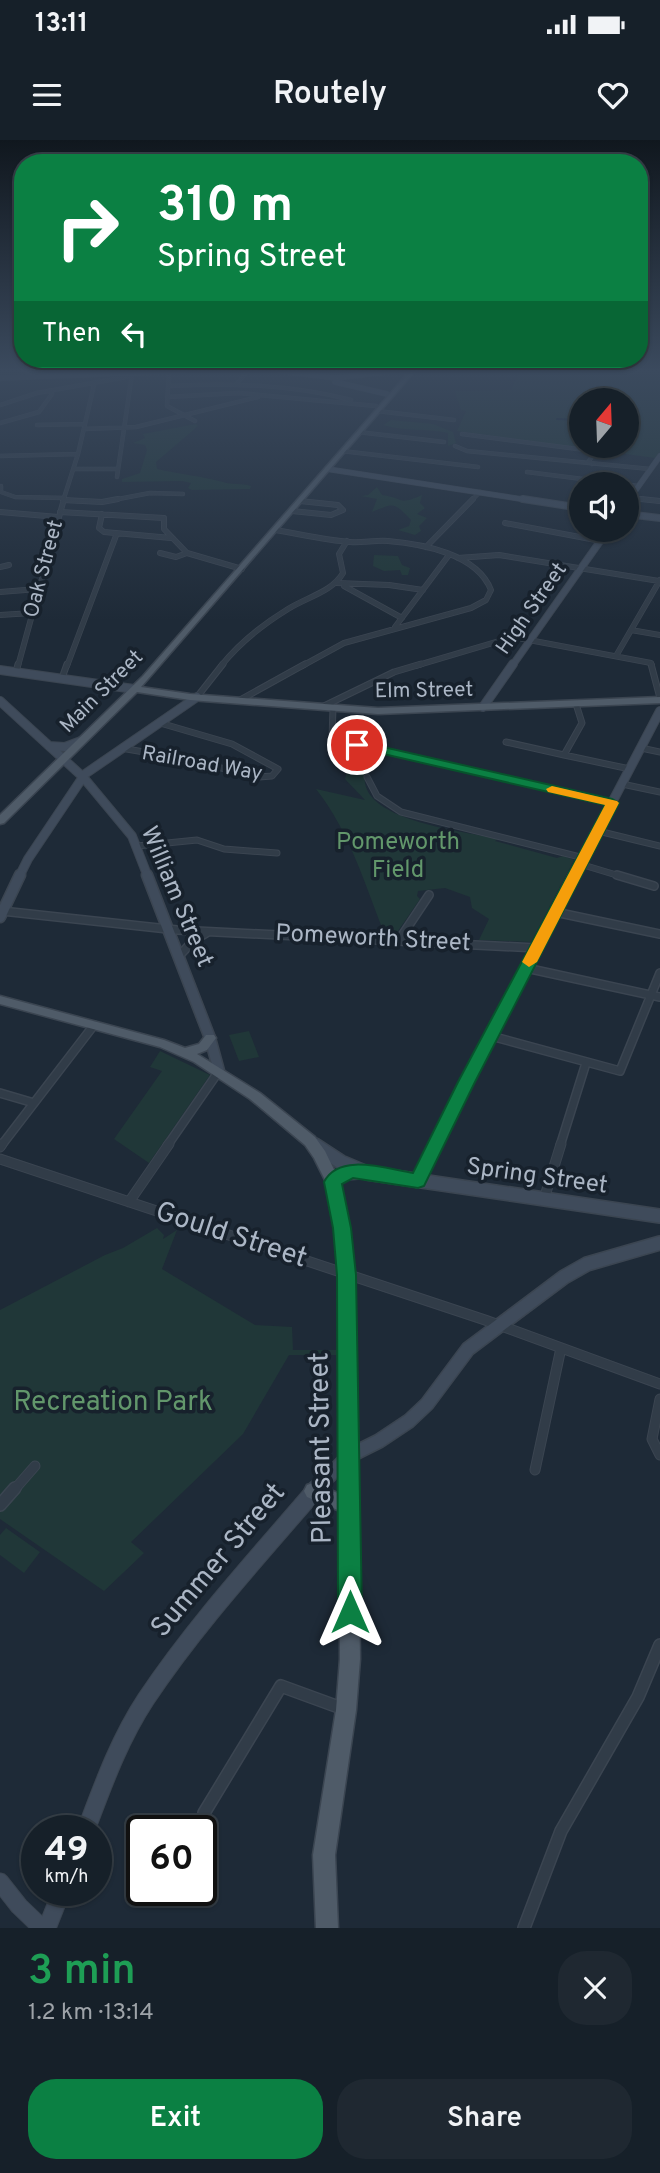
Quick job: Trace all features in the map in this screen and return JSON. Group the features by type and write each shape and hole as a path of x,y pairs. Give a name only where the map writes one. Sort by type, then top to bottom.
{"main road":[{"name":"Main Street","path":"0,821 5,810 63,759 134,689 336,454"},
{"name":"Main Street","path":"256,548 275,530 278,522 292,511 339,454"},
{"name":"Elm Street","path":"134,689 149,695 378,711 660,699"},
{"name":"Pleasant Street","path":"0,1000 185,1053 219,1071 255,1096 310,1141 333,1182 341,1221 346,1275 350,1659 346,1710 324,1855 327,1928"},
{"path":"185,1053 198,1049 210,1038"},
{"path":"313,1491 349,1506"}],"street":[{"path":"0,456 61,454"},
{"name":"Oak Street","path":"16,672 78,454"},
{"path":"117,477 120,454"},
{"path":"371,454 478,467"},
{"path":"504,454 650,470"},
{"path":"592,464 589,460 593,454"},
{"path":"639,485 659,458"},
{"path":"327,468 569,506"},
{"path":"74,469 118,469"},
{"path":"527,472 569,477"},
{"path":"1,486 2,494 9,496 102,502 154,492 183,494"},
{"path":"426,547 480,492"},
{"path":"639,499 660,501"},
{"path":"292,511 331,515 343,510 335,505 300,501"},
{"path":"0,512 164,518 163,527 187,553 239,568"},
{"path":"102,514 100,530 171,538"},
{"path":"639,516 660,518"},
{"path":"505,523 569,535"},
{"path":"240,700 340,644 471,608 486,600 491,592 490,583 476,570 458,558 426,547 389,541 347,541 275,530"},
{"path":"62,678 117,533"},
{"path":"337,583 343,573 340,554 347,541"},
{"name":"High Street","path":"484,707 600,542"},
{"path":"160,553 177,557 187,553"},
{"path":"458,558 494,554 660,581 616,656"},
{"path":"395,628 449,555"},
{"path":"0,567 9,565"},
{"path":"337,583 402,618"},
{"path":"1,914 28,859 80,775 160,723 194,697 240,642 283,611 337,583 389,585 423,590"},
{"path":"0,592 38,589"},
{"path":"0,615 32,613"},
{"path":"538,630 394,672 328,707 331,738 612,803"},
{"path":"631,630 660,635"},
{"path":"513,637 653,664 660,699"},
{"name":"Elm Street","path":"0,670 134,689"},
{"name":"William Street","path":"0,701 80,775 129,831 210,1038 219,1071"},
{"path":"564,755 582,723 576,704"},
{"path":"418,1181 424,1163 660,711"},
{"name":"Railroad Way","path":"121,748 184,759 259,777 272,776 278,769 232,744 160,723"},
{"path":"49,746 65,747 81,741"},
{"path":"506,742 630,769"},
{"path":"641,748 660,752"},
{"path":"48,773 65,770 80,775"},
{"path":"367,777 377,796 401,812 582,861 654,886"},
{"path":"622,784 660,792"},
{"path":"598,831 660,846"},
{"path":"137,846 199,840 224,849 277,853"},
{"path":"399,940 429,895"},
{"path":"555,912 660,934"},
{"name":"Pomeworth Street","path":"1,914 210,932 537,948"},
{"path":"179,956 193,941 210,932"},
{"path":"526,968 656,996"},
{"path":"491,1036 616,1072 623,1070 656,996 660,973"},
{"path":"0,1147 94,1025"},
{"path":"544,1199 586,1063"},
{"path":"130,1202 219,1071"},
{"path":"0,1093 34,1103"},
{"name":"Pleasant Street","path":"310,1141 341,1162"},
{"name":"Gould Street","path":"0,1159 499,1325 660,1384"},
{"name":"Spring Street","path":"341,1162 367,1173"},
{"name":"Spring Street","path":"333,1182 346,1172 367,1173 660,1216"},
{"name":"Summer Street","path":"92,1815 118,1748 145,1700 208,1615 313,1491 349,1456 379,1441 409,1421 427,1404 462,1356 564,1277 587,1264 660,1243"},
{"path":"535,1470 561,1348"},
{"path":"660,1399 652,1439 660,1455"},
{"path":"0,1505 35,1466"},
{"path":"524,1928 554,1846 591,1776 633,1710 660,1645"},
{"path":"204,1813 281,1686 346,1710"},
{"path":"0,1882 41,1928"},
{"path":"47,1928 56,1906"}],"green space":[{"path":"146,454 165,454 156,462 157,469 251,486 250,489 192,490 188,488 191,483 182,481 122,482 122,479 140,473"},
{"path":"639,454 658,454 655,458 639,456"},
{"path":"377,487 382,495 401,500 422,495 420,503 425,508 417,514 427,518 419,526 421,531 415,535 398,530 409,526 411,520 397,507 389,506 372,512 377,499 361,496 368,495"},
{"path":"374,555 398,556 402,565 410,568 408,575 402,575 400,570 384,571 373,566"},
{"name":"Pomeworth Field","path":"367,768 366,786 374,800 391,811 437,827 498,839 495,841 574,860 531,942 479,940 489,919 472,908 470,897 445,888 418,891 417,896 420,899 398,931 394,935 385,935 348,841 316,789 365,800 345,779 347,771"},
{"path":"249,1031 259,1057 239,1061 229,1035"},
{"path":"160,1051 210,1075 149,1163 114,1139 162,1071 150,1067"},
{"name":"Recreation Park","path":"157,1228 164,1235 163,1239 177,1230 162,1269 255,1325 292,1327 293,1350 338,1350 338,1355 289,1355 243,1434 131,1542 144,1553 104,1591 0,1519 0,1310"},
{"path":"6,1528 40,1552 24,1573 0,1555 0,1535"}],"slow traffic":[{"path":"529,962 612,803 552,789"}],"route":[{"path":"350,1612 346,1275 342,1228 333,1182 341,1174 353,1171 418,1181 424,1163 612,803 357,745"}]}
